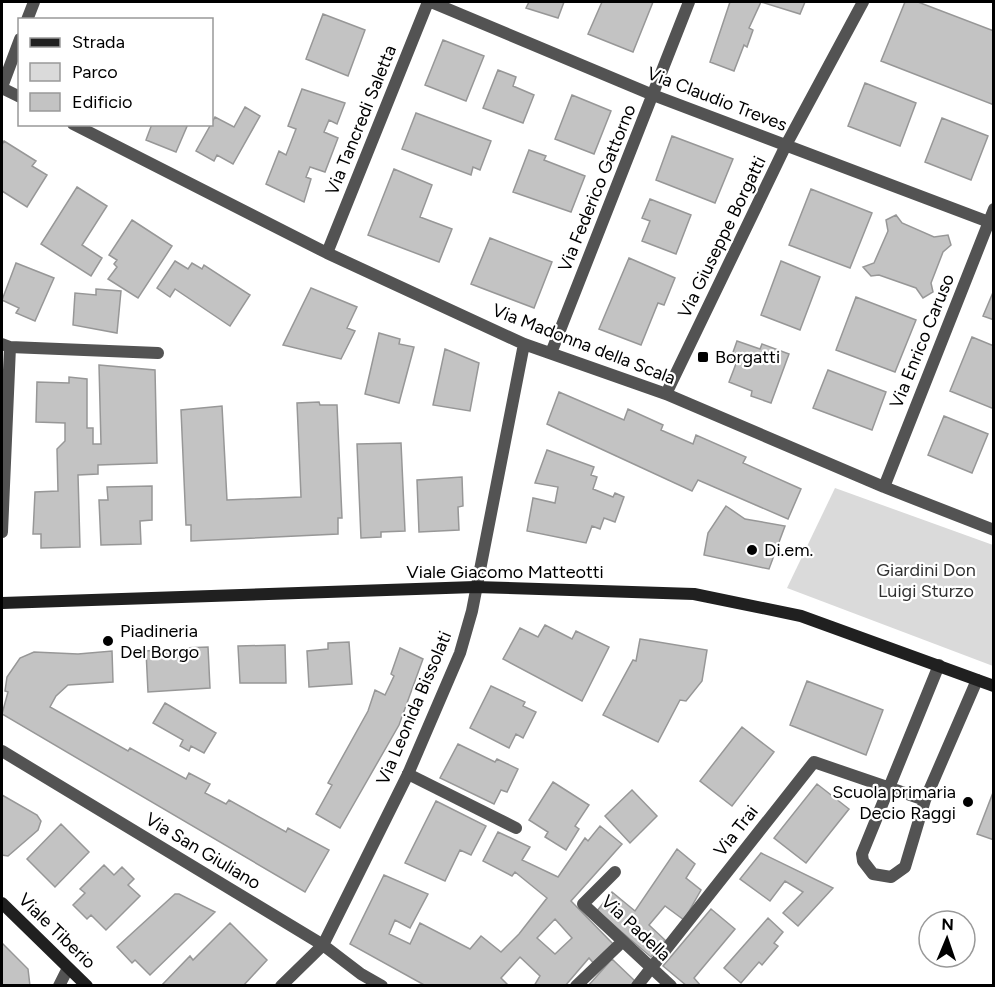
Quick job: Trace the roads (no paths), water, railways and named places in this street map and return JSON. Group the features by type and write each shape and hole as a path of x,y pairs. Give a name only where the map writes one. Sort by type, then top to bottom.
{"main road":[{"name":"Viale Giacomo Matteotti","path":"2,603 475,587 694,594 801,616 993,686"},
{"name":"Viale Tiberio","path":"2,903 87,986"}],"street":[{"path":"28,18 34,2"},
{"name":"Via Claudio Treves","path":"429,2 653,95 991,223"},
{"name":"Via Tancredi Saletta","path":"327,253 429,2"},
{"name":"Via Federico Gattorno","path":"551,353 689,2"},
{"name":"Via Giuseppe Borgatti","path":"666,394 786,145 863,2"},
{"path":"18,44 2,88 18,97"},
{"name":"Via Madonna della Scala","path":"77,126 327,253 524,344 666,394 884,487 993,530"},
{"name":"Via Enrico Caruso","path":"884,487 991,223 993,209"},
{"name":"Via Leonida Bissolati","path":"281,986 323,945 408,774 460,653 472,611 524,344"},
{"path":"2,532 6,346 158,353"},
{"path":"939,665 862,854 863,861 873,874 891,877 905,867 925,800 977,680"},
{"name":"Via San Giuliano","path":"2,751 323,945 361,974 382,986"},
{"name":"Via Trai","path":"637,986 814,762 925,800"},
{"path":"408,774 516,828"},
{"name":"Via Padella","path":"615,872 583,904 671,986"},
{"path":"576,986 622,942"},
{"path":"59,986 68,968"}],"place":[{"name":"Borgatti","path":"703,357"},
{"name":"Di.em.","path":"752,550"},
{"name":"Piadineria Del Borgo","path":"108,641"},
{"name":"Scuola primaria Decio Raggi","path":"968,802"}],"park label":[{"name":"Giardini Don Luigi Sturzo","path":"926,580"}]}
